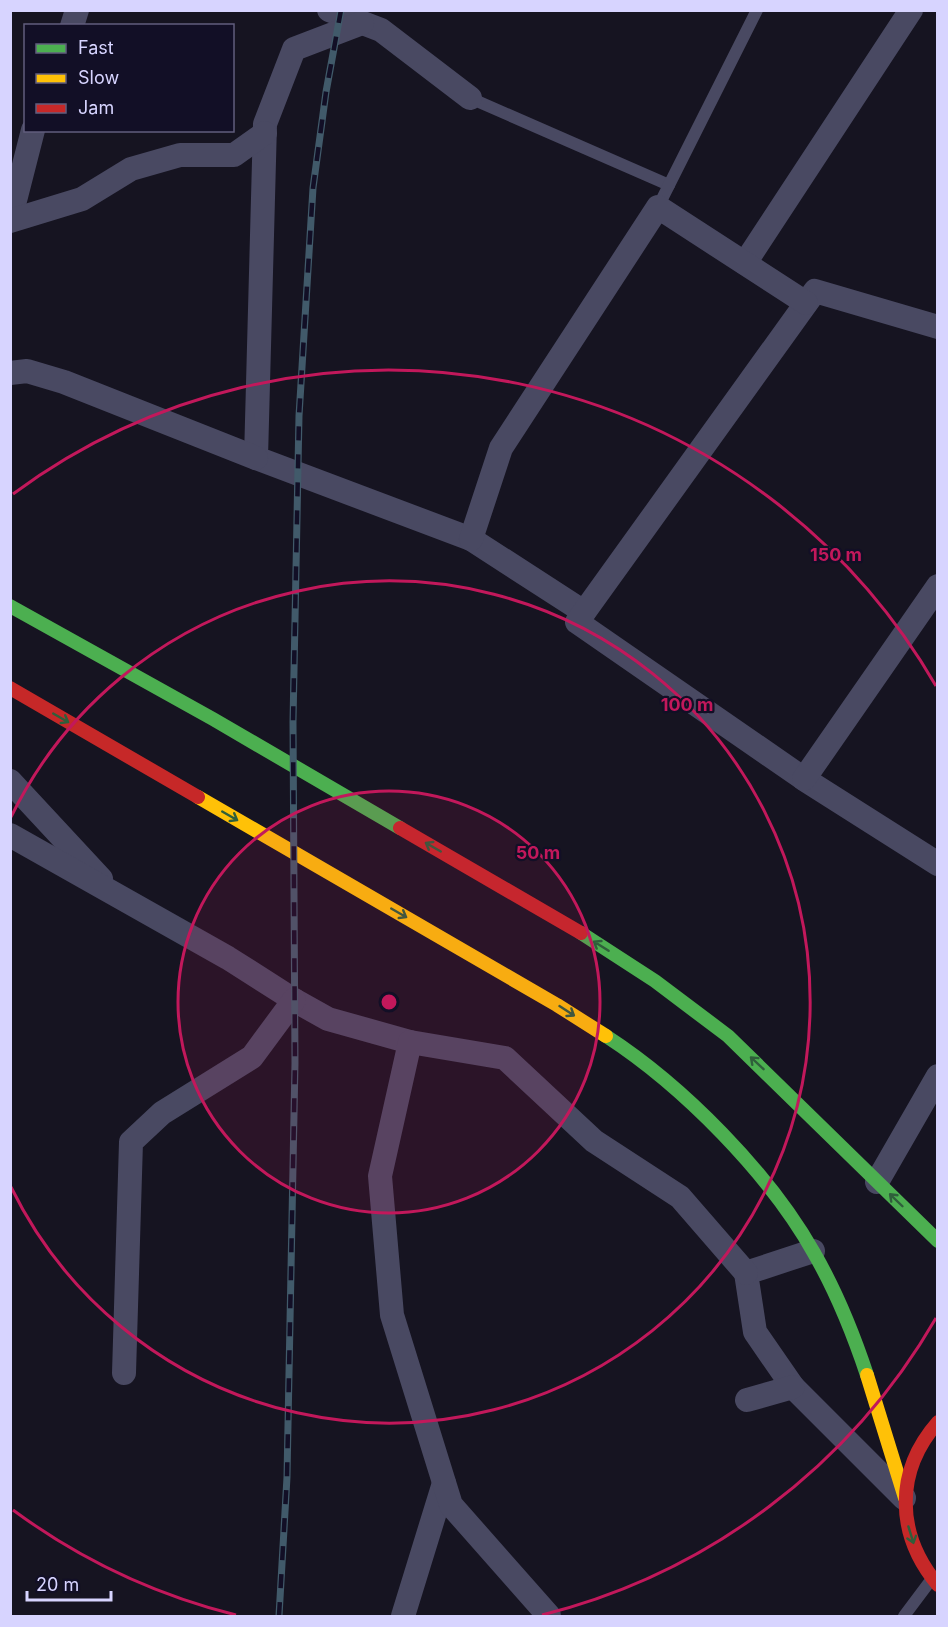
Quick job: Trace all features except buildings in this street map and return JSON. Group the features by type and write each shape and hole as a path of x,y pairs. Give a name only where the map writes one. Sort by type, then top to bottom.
{"main road":[{"path":"10,606 213,718 631,965 728,1036 938,1241"},
{"path":"10,688 557,1005 643,1062 692,1105 779,1200 813,1251 841,1307 868,1372 905,1498 911,1536 917,1554 935,1582"},
{"path":"905,1498 911,1466 925,1437 938,1422"}],"street":[{"path":"329,10 377,21 470,98"},
{"path":"745,264 911,10"},
{"path":"256,458 265,124 294,50 377,21"},
{"path":"10,221 33,132"},
{"path":"10,173 33,132"},
{"path":"10,221 82,200 131,169 180,155 234,155 265,133"},
{"path":"471,539 501,448 658,207 806,303"},
{"path":"938,327 814,291 577,622 804,779 938,864"},
{"path":"10,373 27,372 64,382 256,458 471,539 584,612"},
{"path":"804,779 938,586"},
{"path":"10,781 117,896"},
{"path":"10,835 228,958 328,1019 410,1042 505,1058 594,1141 680,1197 746,1273 755,1332 793,1387 905,1498"},
{"path":"124,1373 131,1143 162,1113 252,1058 294,1000"},
{"path":"410,1042 380,1176 393,1315 451,1505 549,1617"},
{"path":"877,1182 938,1076"},
{"path":"746,1273 813,1251"},
{"path":"747,1400 793,1387"},
{"path":"403,1617 444,1483"}],"lane":[{"path":"658,207 757,10"},
{"path":"470,98 669,185"},
{"path":"904,1617 935,1582"}],"railway":[{"path":"279,1616 287,1477 295,1063 293,722 299,416 313,188 326,92 341,10"}],"traffic: fast":[{"path":"10,606 213,719 400,828"},
{"path":"581,933 655,981 728,1036 938,1241"},
{"path":"606,1036 635,1056 694,1106 749,1162 773,1192 795,1223 830,1282 867,1375"}],"traffic: slow":[{"path":"198,797 557,1005 606,1036"},
{"path":"867,1375 905,1498"}],"traffic: jam":[{"path":"10,688 198,797"},
{"path":"400,828 581,933"},
{"path":"938,1422 924,1441 914,1462 908,1482 906,1504 908,1525 914,1545 924,1566 938,1585"}]}
